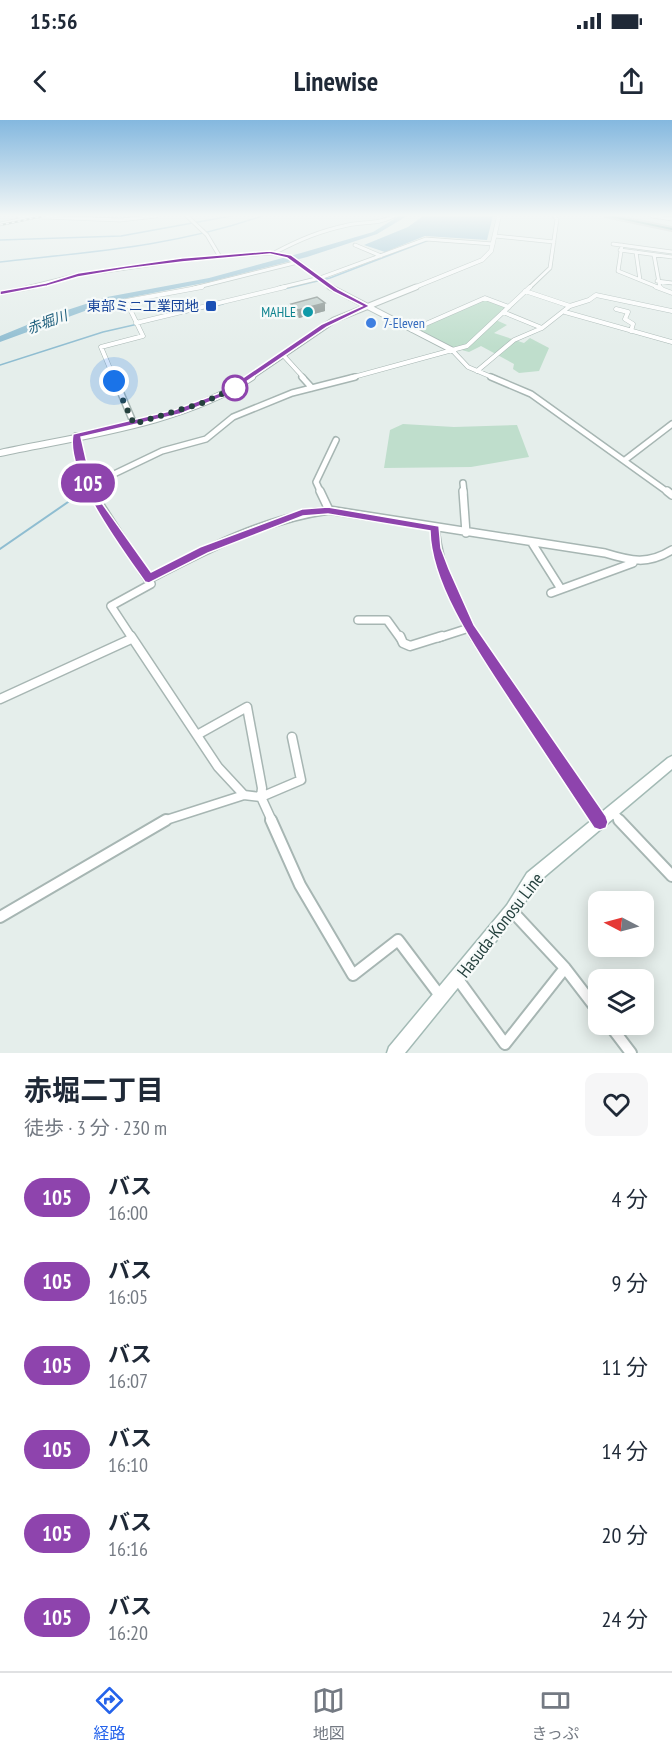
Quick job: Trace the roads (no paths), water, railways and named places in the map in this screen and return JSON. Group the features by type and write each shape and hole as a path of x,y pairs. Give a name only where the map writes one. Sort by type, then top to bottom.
{"main road":[{"name":"Hasuda-Konosu Line","path":"395,1053 512,910 532,878 672,762"}],"street":[{"path":"0,293 84,274 200,260"},
{"path":"136,323 320,278 371,260"},
{"path":"0,453 134,424 194,406 234,389 334,320 483,260"},
{"path":"89,486 162,452 206,440 233,417 292,393 467,345 550,268 551,260"},
{"path":"619,260 618,271 672,292"},
{"path":"637,260 640,280"},
{"path":"655,260 660,288"},
{"path":"134,424 102,347 143,336 126,301 200,286 296,261 336,291 452,350 463,363 477,371 531,394 672,495"},
{"path":"640,280 672,283"},
{"path":"525,291 570,306"},
{"path":"477,371 514,340 542,328 570,306 589,300 596,295 672,311"},
{"path":"412,330 485,298 509,307"},
{"path":"616,309 628,312 625,318 633,324 632,331"},
{"path":"503,312 542,328"},
{"path":"565,312 672,342"},
{"path":"283,355 312,388"},
{"path":"625,460 672,424"},
{"path":"76,436 94,500 151,584 111,606 218,767 244,795"},
{"path":"328,510 316,482 336,440"},
{"path":"463,483 466,533"},
{"path":"149,579 204,550 285,518 302,512 328,510 435,529 605,553 633,562"},
{"path":"435,529 436,548 443,569 469,628 600,822"},
{"path":"532,543 561,589"},
{"path":"551,593 633,562 659,559 672,550"},
{"path":"358,620 388,619 392,622 403,644 410,646 469,628"},
{"path":"0,699 131,639"},
{"path":"197,735 247,707 262,788 261,797 300,885 353,975 398,940 442,998"},
{"path":"0,917 165,820 244,795 261,797 301,780 292,737"},
{"path":"611,811 672,876"},
{"path":"512,910 565,968 588,998"},
{"path":"457,978 505,1044 565,968"},
{"path":"617,1035 631,1053"}],"waterway":[{"path":"0,262 22,260"},
{"name":"赤堀川","path":"0,339 52,318 110,299 209,280 287,260"},
{"path":"284,289 330,278 378,260"},
{"path":"185,313 223,304"},
{"path":"0,365 103,332 138,324"},
{"path":"82,493 89,488"},
{"path":"0,549 84,491"}],"place":[{"name":"東部ミニ工業団地","path":"211,306"},
{"name":"MAHLE","path":"308,312"},
{"name":"7-Eleven","path":"371,323"}]}
